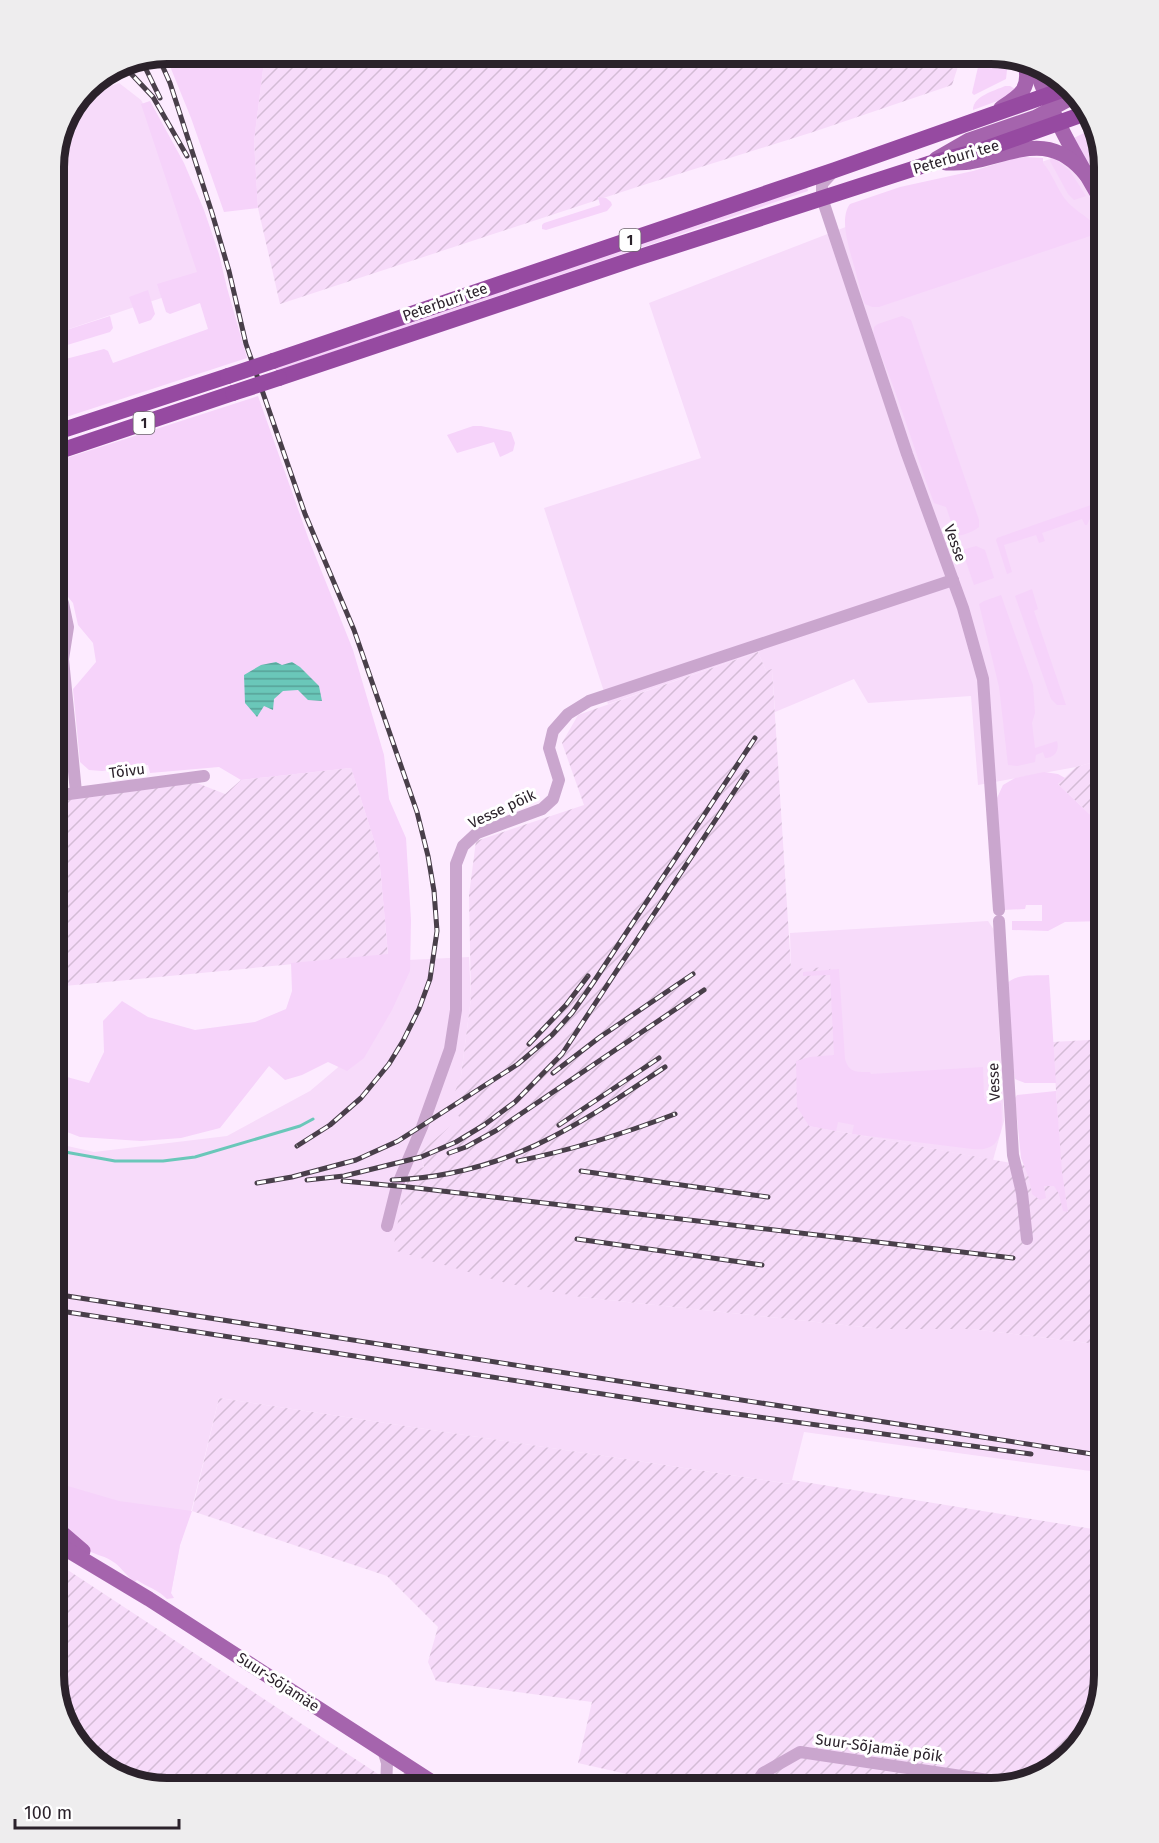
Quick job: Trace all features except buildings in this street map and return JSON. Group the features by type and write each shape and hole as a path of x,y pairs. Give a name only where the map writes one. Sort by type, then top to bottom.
{"highway":[{"name":"Peterburi tee","path":"65,429 273,361 987,117 1062,100"},
{"name":"Peterburi tee","path":"65,449 637,258 928,164 982,150 1062,100"}],"main road":[{"path":"987,117 1017,97 1024,89 1026,71"},
{"path":"1047,81 1062,100 1087,176"},
{"path":"928,164 968,162 1016,150 1039,148 1076,162 1094,188"},
{"name":"Suur-Sõjamäe","path":"64,1535 112,1576"},
{"name":"Suur-Sõjamäe","path":"64,1548 112,1576 426,1778"}],"street":[{"path":"822,198 822,184 835,170"},
{"name":"Vesse","path":"822,198 908,454 963,608 983,679 1013,1155 1022,1193 1027,1239"},
{"name":"Vesse põik","path":"387,1226 397,1186 450,1049 456,1010 456,864 463,846 477,833 542,810 553,799 559,780 549,748 553,731 568,714 589,701 953,580"},
{"path":"65,609 68,627 65,648"},
{"path":"65,676 76,792"},
{"name":"Tõivu","path":"65,794 204,776"},
{"path":"383,1750 387,1762 386,1778"},
{"name":"Suur-Sõjamäe põik","path":"760,1778 763,1773 800,1752 975,1778"},
{"path":"408,1778 413,1770"}],"shaded area":[{"path":"169,64 264,64 254,141 258,208 224,212"},
{"path":"264,64 958,65 952,85 280,304 258,208 254,141"},
{"path":"978,65 1006,66 1006,79 974,95 972,93"},
{"path":"119,83 141,100 168,149 212,281 65,330 65,161 68,141 82,110 102,89"},
{"path":"1005,86 1017,90 1008,97 973,110 976,101 980,98"},
{"path":"150,101 184,163 204,210 219,254 247,358 65,417 65,359 104,349 108,351 113,363 208,329 200,303 170,314 166,312 157,284 197,272 141,104"},
{"path":"1084,133 1090,141 1094,154 1094,173 1074,138"},
{"path":"1092,145 1094,154 1094,762 978,785 971,696 868,703 854,679 775,712 772,670 766,671 758,652 608,704 544,508 701,458 649,303 856,223"},
{"path":"1051,156 1070,171 1086,196 1074,200 1068,194 1050,161"},
{"path":"1015,158 1043,158 1043,163 1065,199 1094,224 1094,235 879,307 865,304 845,230 846,211 850,204 900,187 973,171"},
{"path":"807,187 808,191 276,371 275,367"},
{"path":"598,197 606,198 611,202 612,205 607,211 546,230 542,229 544,223 600,205"},
{"path":"148,290 155,314 151,320 139,324 129,297"},
{"path":"110,316 113,328 110,332 65,346 65,331"},
{"path":"902,316 911,320 979,520 979,527 965,534 956,536 946,507 934,503 873,336 874,327 878,324"},
{"path":"258,396 309,540 353,650 384,755 389,799 406,838 411,920 410,971 392,1010 364,1058 347,1071 328,1062 302,1075 285,1080 269,1066 220,1128 181,1138 141,1141 80,1137 64,1131 64,1076 89,1083 104,1052 103,1021 122,1001 148,1017 195,1030 255,1022 286,1009 292,991 291,963 388,954 379,856 351,768 241,780 219,767 150,773 148,765 102,771 89,770 80,762 73,689 96,662 93,643 78,625 73,603 65,593 65,459"},
{"path":"473,426 511,432 515,443 513,451 500,457 494,442 457,453 447,435"},
{"path":"1094,504 1094,512 1087,525 1082,519 1042,533 1045,541 1039,543 1036,535 1004,545 1012,572 1007,574 997,538"},
{"path":"976,546 985,550 994,578 974,585 962,550"},
{"path":"1032,589 1038,609 1034,611 1066,705 1057,705 1051,699 1015,596"},
{"path":"1001,595 1033,685 1035,713 1032,723 1035,748 1057,741 1058,745 1056,753 1051,757 1045,758 1043,752 1036,755 1035,762 1017,766 1008,765 999,687 979,604"},
{"path":"758,652 766,671 772,669 791,969 830,967 836,1057 809,1126 1061,1172 1053,1042 1094,1040 1094,1344 971,1329 882,1329 580,1297 506,1283 393,1250 403,1193 408,1192 407,1183 412,1171 424,1167 420,1152 460,1118 449,1103 461,1076 471,998 469,895 476,841 584,805 562,743 578,715"},
{"path":"276,662 282,665 292,662 300,667 319,686 322,701 308,700 298,690 283,691 274,699 273,710 264,706 257,717 245,703 244,675 261,665"},
{"path":"1094,762 1094,818 1058,784 1076,767"},
{"path":"351,768 379,856 388,955 64,986 65,798 197,783 225,794 241,780"},
{"path":"1044,772 1058,774 1065,778 1058,784 1094,818 1094,921 1065,922 1048,931 1012,930 1012,921 1042,921 1042,905 1026,905 1025,909 1003,910 997,798 1003,785 1015,778"},
{"path":"988,921 994,930 1004,1121 993,1160 809,1126 835,1057 830,968 791,970 790,933"},
{"path":"469,957 471,998 461,1076 451,1106 461,1118 420,1152 424,1168 412,1171 407,1183 408,1192 403,1194 394,1250 580,1297 882,1329 971,1329 1094,1344 1094,1472 804,1432 791,1484 219,1398 192,1508 180,1545 171,1593 64,1518 64,1145 94,1152 227,1136 310,1091 349,1058 408,960"},
{"path":"839,969 845,1059 849,1067 854,1071 871,1074 983,1067 984,1098 990,1103 1001,1103 1000,1135 993,1145 984,1149 972,1149 852,1134 854,1125 838,1122 836,1131 809,1126 797,1107 796,1061 834,1055 830,975 803,976 803,972"},
{"path":"1049,975 1056,1083 1025,1083 1015,1079 1006,985 1009,981 1019,977"},
{"path":"1056,1091 1062,1172 1068,1212 1063,1211 1059,1194 1054,1186 1044,1186 1046,1198 1040,1200 1032,1194 1029,1178 1021,1158 1015,1098 1017,1095"},
{"path":"219,1398 790,1484 792,1480 1094,1529 1094,1689 1087,1715 1077,1733 1059,1753 1037,1768 1005,1778 644,1778 578,1763 592,1702 436,1681 428,1662 438,1627 387,1576 192,1511"},
{"path":"64,1485 119,1501 192,1511 180,1545 171,1593 174,1598 167,1599 137,1580 135,1582 108,1558 92,1553 64,1529"},
{"path":"64,1568 378,1774 377,1778 161,1778 134,1773 110,1761 82,1733 68,1702 64,1676"}],"waterway":[{"path":"64,1152 115,1161 163,1161 195,1157 300,1126 313,1119"}],"railway":[{"path":"162,65 170,83 212,213 229,271 246,344 305,514 354,630 417,812 434,891 437,931 430,979 419,1009 403,1041 389,1064 361,1098 330,1125 297,1146"},
{"path":"145,67 160,98"},
{"path":"129,72 153,97 187,156"},
{"path":"257,1183 292,1177 356,1160 398,1141 518,1064 552,1035 572,1013 593,983 755,738"},
{"path":"307,1180 344,1176 421,1157 456,1142 515,1102 562,1054 747,772"},
{"path":"553,1073 600,1037 693,974"},
{"path":"529,1044 566,1005 588,976"},
{"path":"449,1153 466,1147 497,1130 704,990"},
{"path":"559,1125 659,1058"},
{"path":"392,1180 469,1169 504,1158 569,1128 665,1067"},
{"path":"518,1161 597,1141 675,1114"},
{"path":"581,1171 768,1197"},
{"path":"343,1181 1013,1258"},
{"path":"577,1239 762,1265"},
{"path":"64,1296 1094,1454"},
{"path":"64,1312 707,1410 1031,1454"}]}
